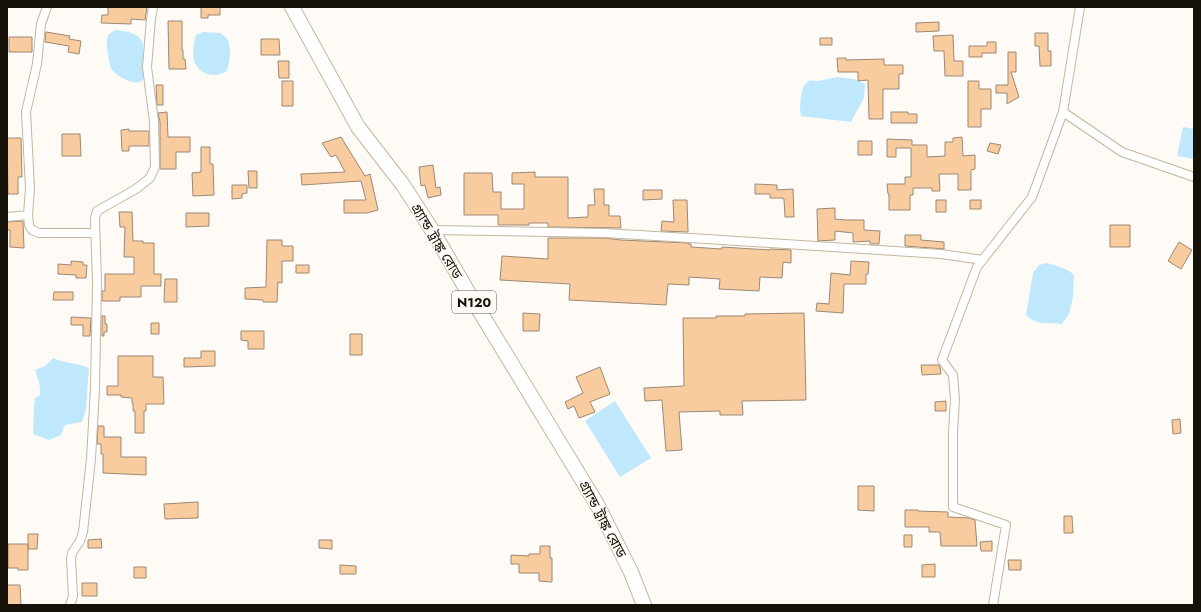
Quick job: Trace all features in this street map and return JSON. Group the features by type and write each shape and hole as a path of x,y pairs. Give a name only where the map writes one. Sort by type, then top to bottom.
{"highway":[{"name":"গ্র্যান্ড ট্রাঙ্ক রোড","path":"292,7 358,127 403,185 432,230 598,506 631,572 644,605"}],"street":[{"path":"47,7 41,24 37,64 26,112 30,188 28,215 29,225 32,230 38,233 95,233"},
{"path":"70,605 72,596 71,559 72,553 80,541 83,532 91,459 95,389 97,282 95,218 97,210 150,178 154,167 154,122 147,67 153,7"},
{"path":"993,605 1006,525 954,507 955,399 953,375 942,360 977,267 1032,197 1063,112 1080,7"},
{"path":"1063,112 1122,152 1194,177"},
{"path":"7,217 28,215"},
{"path":"432,230 604,233 862,248 941,254 983,260"}],"water":[{"path":"116,30 134,34 138,36 143,43 143,80 140,82 131,82 122,78 111,68 107,39 110,33"},
{"path":"203,32 221,33 226,38 229,44 230,52 227,71 221,74 210,75 200,70 197,66 194,61 193,54 194,42 196,35"},
{"path":"837,77 854,79 865,84 864,98 851,122 801,116 801,97 806,83 809,81 818,81"},
{"path":"1183,127 1194,129 1194,159 1177,156"},
{"path":"1047,263 1065,269 1074,275 1073,297 1069,314 1062,324 1038,322 1026,315 1033,273 1039,265"},
{"path":"53,358 89,368 86,409 82,422 65,425 61,435 49,440 33,434 35,398 40,395 39,382 35,370 45,366"},
{"path":"615,401 651,458 620,477 585,421"}],"building":[{"path":"108,7 147,7 145,20 131,19 131,24 101,23 102,15 108,15"},
{"path":"201,7 220,7 220,15 208,15 208,18 201,18"},
{"path":"168,21 182,21 182,50 186,69 169,69"},
{"path":"939,22 939,31 916,32 916,23"},
{"path":"46,32 70,36 69,39 81,41 79,54 68,52 69,46 45,42"},
{"path":"1035,33 1048,33 1048,51 1051,51 1051,66 1040,66 1039,46 1035,46"},
{"path":"953,35 954,61 963,61 963,76 945,76 944,51 934,51 933,36"},
{"path":"9,37 32,37 32,52 9,52"},
{"path":"820,38 832,38 832,45 820,45"},
{"path":"261,39 279,39 280,55 261,55"},
{"path":"987,42 996,42 996,53 982,53 982,57 969,57 969,46 987,46"},
{"path":"1008,52 1016,52 1016,72 1011,72 1019,97 1007,104 1007,93 996,93 996,85 1008,85"},
{"path":"837,58 846,58 846,60 884,59 884,65 903,65 903,74 899,74 899,89 883,89 883,119 869,119 868,80 858,81 858,72 838,72"},
{"path":"278,61 289,61 289,78 279,78"},
{"path":"282,81 293,81 293,106 282,106"},
{"path":"968,81 979,81 979,89 991,89 991,109 981,109 981,127 968,127"},
{"path":"156,85 163,85 163,105 157,105"},
{"path":"167,112 168,137 190,137 190,152 176,152 176,169 160,169 160,122 158,113"},
{"path":"891,112 908,112 908,114 917,114 917,123 891,123"},
{"path":"129,129 129,131 149,131 149,146 129,146 129,151 122,151 121,130"},
{"path":"62,134 80,134 81,156 62,156"},
{"path":"341,137 365,176 370,174 378,210 367,213 344,213 344,200 366,200 361,181 302,185 301,174 345,172 336,155 331,157 322,143"},
{"path":"962,137 963,156 975,155 975,169 971,170 971,190 958,190 958,174 939,174 940,191 932,191 932,188 913,188 913,195 910,195 910,210 889,210 889,194 887,184 905,184 905,177 911,177 911,148 896,148 896,157 887,157 887,139 912,140 912,145 927,145 927,157 945,156 945,142 953,142 953,138"},
{"path":"7,138 21,138 22,177 18,177 18,194 8,194"},
{"path":"858,141 872,141 872,155 858,155"},
{"path":"990,143 1001,145 998,154 987,151"},
{"path":"201,147 210,147 210,164 213,164 214,195 193,196 192,173 201,172"},
{"path":"433,165 436,188 440,187 441,195 428,198 425,185 421,186 419,167"},
{"path":"248,171 257,171 257,188 249,188"},
{"path":"535,172 535,177 568,177 568,218 588,217 588,205 595,205 594,189 604,189 604,205 609,205 609,216 620,216 621,228 548,227 548,223 529,223 529,225 498,225 498,215 464,215 464,173 492,173 493,192 501,192 501,209 524,209 524,184 512,184 512,173"},
{"path":"755,184 777,185 777,190 793,189 794,217 785,217 783,198 770,198 770,194 755,194"},
{"path":"232,185 247,185 247,193 242,194 242,198 232,199"},
{"path":"643,190 662,190 662,199 643,200"},
{"path":"673,200 687,200 688,232 661,231 662,221 674,222"},
{"path":"936,200 946,200 946,212 936,212"},
{"path":"970,200 981,200 981,209 970,209"},
{"path":"835,208 835,219 864,220 864,230 880,231 879,244 870,244 870,241 853,242 853,233 835,231 835,240 818,241 817,209"},
{"path":"119,212 132,212 133,241 154,243 154,274 161,274 161,286 141,286 141,297 120,297 120,301 102,301 102,291 105,291 105,274 134,274 134,257 124,257 125,227 120,227"},
{"path":"186,213 209,213 209,226 186,227"},
{"path":"23,221 24,248 10,247 10,230 7,230 7,222"},
{"path":"1110,225 1130,225 1130,247 1110,247"},
{"path":"905,235 921,235 921,240 944,242 944,249 905,246"},
{"path":"548,238 604,238 688,243 691,244 691,247 722,249 722,247 791,250 791,263 783,262 782,278 760,277 759,291 719,289 720,279 689,277 689,285 668,284 666,305 569,300 570,284 500,280 502,256 548,259"},
{"path":"267,240 282,240 282,246 293,246 293,261 282,261 282,283 278,282 277,302 263,302 263,300 245,299 245,288 266,287"},
{"path":"1179,242 1192,250 1181,269 1168,261"},
{"path":"71,261 83,262 83,265 87,265 86,278 76,278 76,275 58,274 58,264 71,265"},
{"path":"851,261 869,262 868,274 866,274 866,284 844,284 843,313 816,311 817,303 829,304 831,273 850,275"},
{"path":"296,265 309,265 309,273 296,273"},
{"path":"165,279 177,279 177,302 164,302"},
{"path":"54,292 73,292 73,300 53,300"},
{"path":"523,313 540,314 539,331 523,331"},
{"path":"804,313 806,400 742,401 743,415 720,415 720,411 679,412 682,450 666,451 662,400 645,401 644,388 684,386 683,318 716,318 716,316 745,316 745,314"},
{"path":"102,316 105,316 105,324 107,324 107,332 104,332 104,336 102,336"},
{"path":"71,317 91,318 90,336 83,336 83,325 71,325"},
{"path":"151,323 159,323 159,334 151,334"},
{"path":"241,331 264,331 264,349 248,349 248,341 241,340"},
{"path":"350,334 362,334 362,355 350,355"},
{"path":"201,351 215,351 215,366 184,367 184,358 201,358"},
{"path":"118,356 153,356 153,377 163,377 164,404 146,404 146,411 144,411 144,433 135,433 135,411 133,411 132,398 121,397 121,395 107,395 107,386 118,386"},
{"path":"921,365 939,365 941,374 922,375"},
{"path":"600,367 610,394 590,402 595,412 579,418 574,406 568,409 565,402 583,393 576,377"},
{"path":"946,401 946,411 935,411 935,402"},
{"path":"1180,419 1181,433 1173,434 1172,420"},
{"path":"98,426 104,426 104,437 121,437 121,457 146,457 146,475 103,473 103,454 101,454 101,444 97,444"},
{"path":"858,486 874,486 874,511 858,510"},
{"path":"198,502 198,518 165,519 164,504"},
{"path":"905,510 948,512 948,517 969,518 975,520 977,546 941,546 940,532 929,532 929,527 905,527"},
{"path":"1064,516 1072,516 1073,533 1064,533"},
{"path":"28,534 38,534 37,549 28,549"},
{"path":"904,535 912,535 912,547 904,547"},
{"path":"101,539 102,548 88,548 88,540"},
{"path":"319,540 332,540 332,549 319,548"},
{"path":"992,541 992,551 981,551 980,542"},
{"path":"8,544 28,544 28,570 8,568"},
{"path":"540,546 550,546 550,558 552,558 552,582 539,581 539,573 519,573 519,564 511,564 511,555 529,556 529,554 540,554"},
{"path":"1008,560 1021,560 1021,570 1009,570"},
{"path":"935,564 935,577 922,577 922,565"},
{"path":"340,565 356,566 356,574 340,574"},
{"path":"134,567 146,567 146,578 134,578"},
{"path":"82,583 97,583 97,596 82,596"},
{"path":"7,585 20,585 21,605 7,605"}]}
